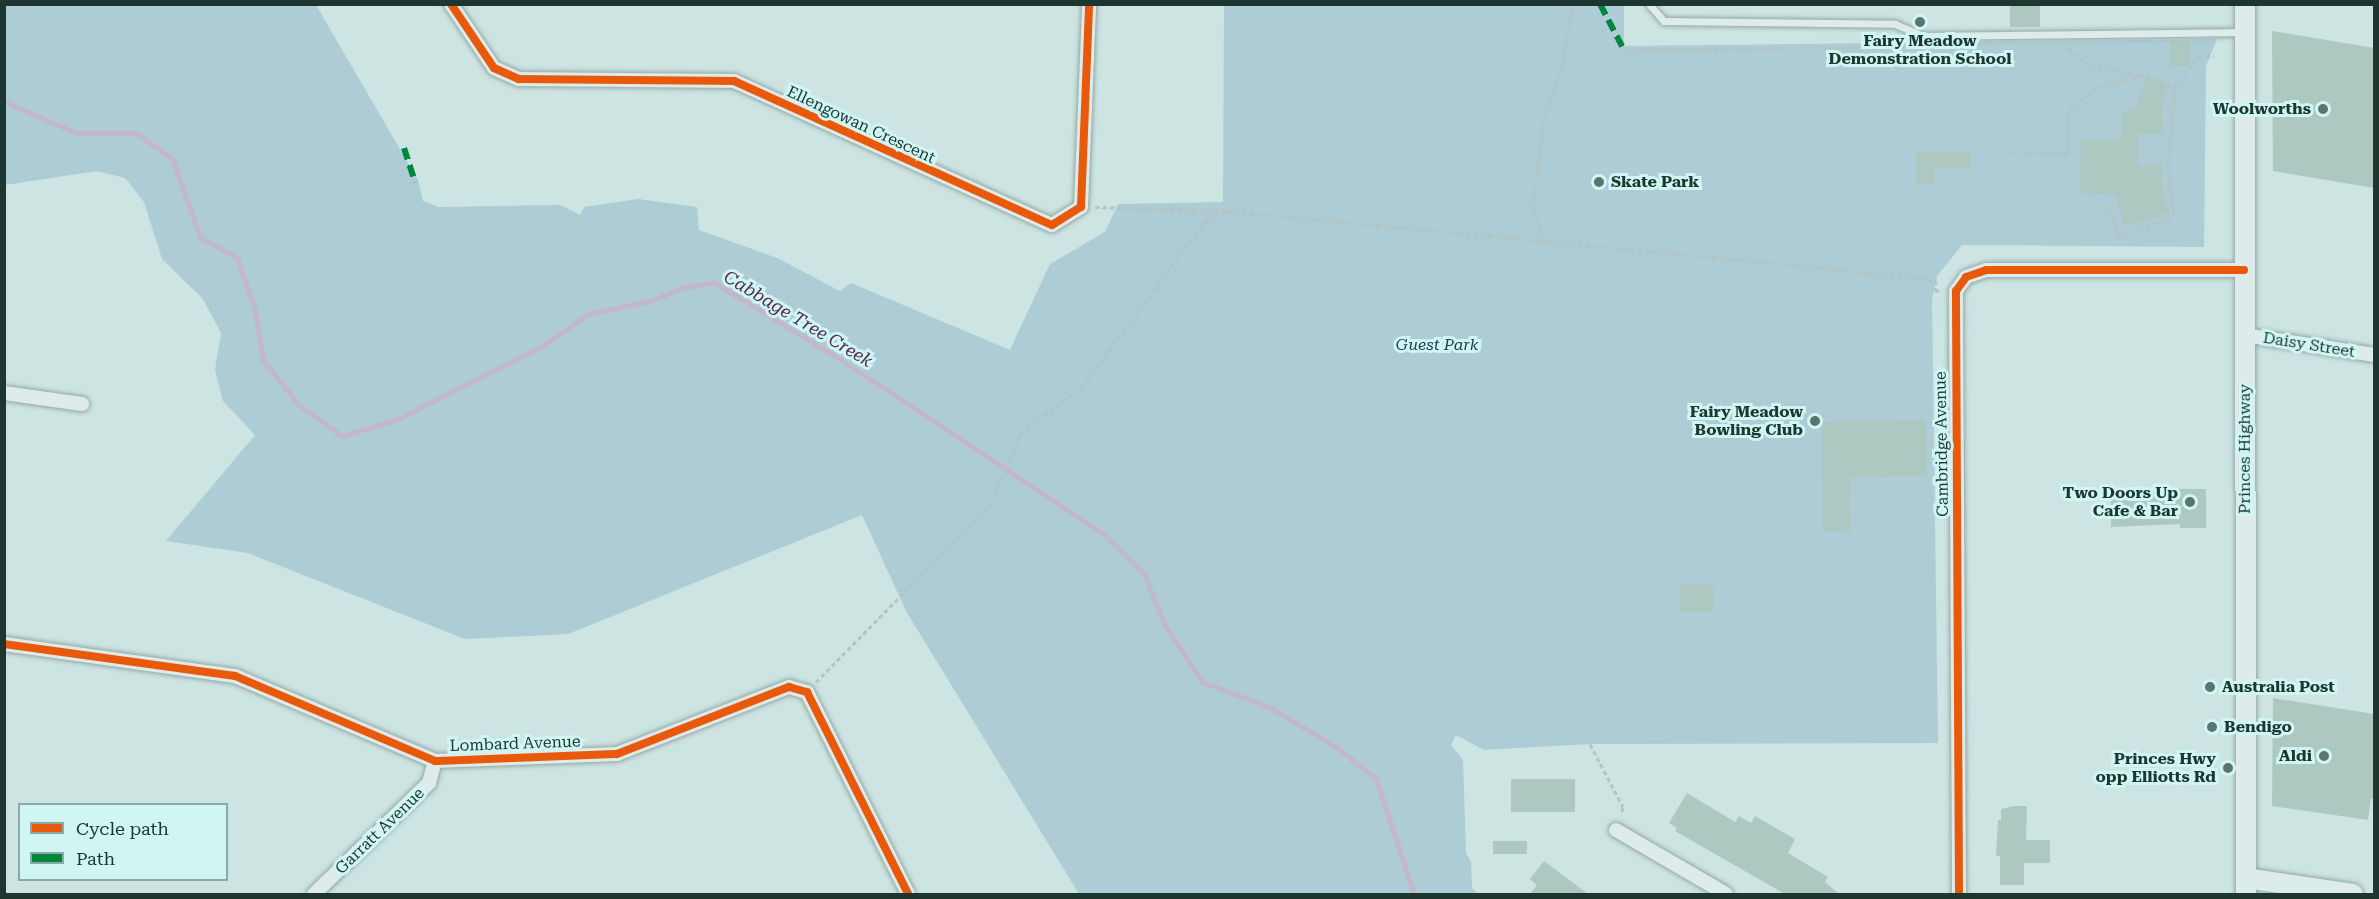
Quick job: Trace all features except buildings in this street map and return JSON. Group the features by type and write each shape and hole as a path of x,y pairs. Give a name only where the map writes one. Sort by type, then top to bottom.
{"main road":[{"name":"Princes Highway","path":"2244,4 2246,886"},
{"path":"2246,886 2353,894"}],"street":[{"name":"Ellengowan Crescent","path":"451,4 494,68 519,79 734,81 1036,221 1052,225 1081,207"},
{"path":"1081,207 1089,4"},
{"name":"Cambridge Avenue","path":"1959,894 1956,291 1966,277 1986,270 2244,270"},
{"name":"Daisy Street","path":"2244,335 2374,355"},
{"path":"4,393 82,404"},
{"name":"Lombard Avenue","path":"4,644 235,676 435,761 617,754 789,687 807,692"},
{"path":"807,692 908,894"},
{"name":"Garratt Avenue","path":"314,894 429,783 435,761"},
{"path":"1616,830 1726,894"}],"lane":[{"path":"1649,4 1664,21 1896,24 1923,36 2244,32"}],"path":[{"path":"1543,241 1533,205 1545,113 1562,71 1572,4"},
{"path":"2066,46 2090,67 2146,75 2175,87"},
{"path":"1624,50 1925,47"},
{"path":"2073,208 2111,207 2118,238 2174,216 2168,166 2175,87 2198,57 2214,56"},
{"path":"1988,151 2067,154 2069,111 2095,88 2146,75"},
{"path":"1081,207 1219,212 1543,241 1936,280 1935,290 1939,291"},
{"path":"807,692 988,507 1021,434 1087,382 1185,247 1205,223 1219,212"},
{"path":"1590,744 1623,807 1616,830"}],"green space":[{"name":"Guest Park","path":"5,5 316,5 418,180 423,201 439,207 560,205 580,215 584,207 638,199 697,207 699,230 777,258 840,291 851,283 1010,350 1050,264 1105,232 1118,204 1223,202 1224,5 1624,5 1624,46 2217,39 2206,66 2204,247 1962,245 1937,276 1932,300 1938,743 1590,744 1484,750 1456,735 1451,745 1463,760 1466,853 1471,862 1472,888 1478,894 1079,894 906,611 862,515 568,634 465,639 248,553 166,541 255,435 223,401 215,370 221,333 203,299 162,259 144,202 125,178 97,171 5,185"}],"waterway":[{"name":"Cabbage Tree Creek","path":"4,102 77,133 136,133 172,158 200,237 237,258 255,310 263,360 297,403 342,436 398,419 544,345 588,314 650,301 685,287 715,283 841,360 1102,533 1144,574 1164,624 1202,682 1269,707 1336,747 1376,779 1414,894"}],"marked path":[{"path":"1600,4 1624,50"},
{"path":"404,148 415,182"}],"cycle path":[{"path":"451,4 494,68 519,79 734,81 1052,225 1081,207 1089,4"},
{"path":"1959,894 1956,291 1966,277 1986,270 2244,270"},
{"path":"4,644 235,676 435,761 617,754 789,687 807,692 908,894"}],"place":[{"name":"Fairy Meadow Demonstration School","path":"1920,22"},
{"name":"Woolworths","path":"2323,109"},
{"name":"Skate Park","path":"1599,182"},
{"name":"Fairy Meadow Bowling Club","path":"1815,421"},
{"name":"Two Doors Up Cafe & Bar","path":"2190,502"},
{"name":"Australia Post","path":"2210,687"},
{"name":"Bendigo","path":"2212,727"},
{"name":"Aldi","path":"2324,756"},
{"name":"Princes Hwy opp Elliotts Rd","path":"2228,768"}]}
